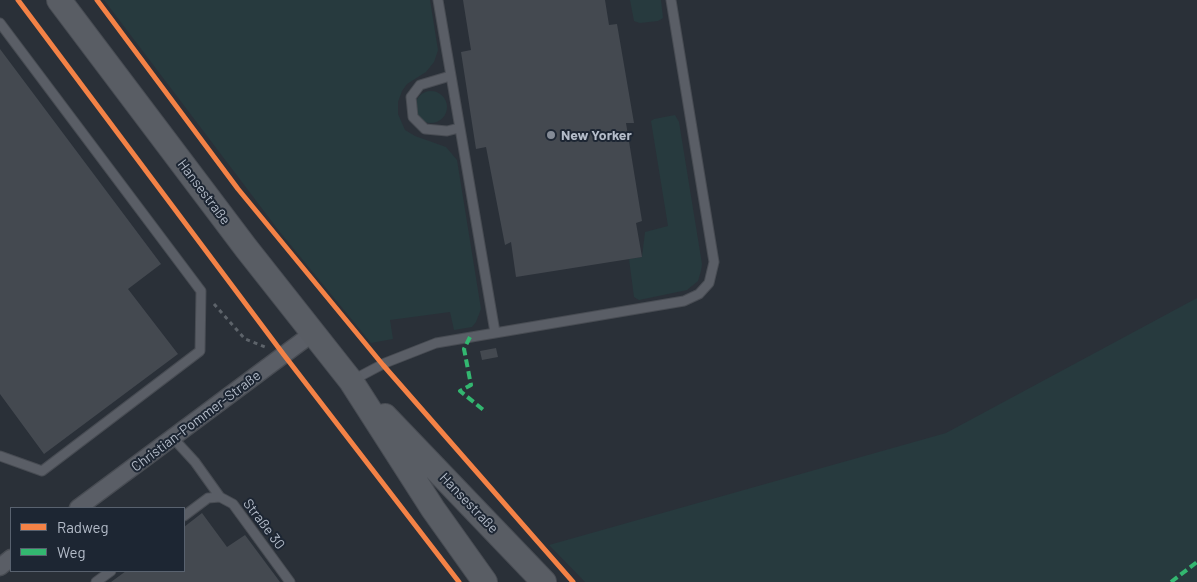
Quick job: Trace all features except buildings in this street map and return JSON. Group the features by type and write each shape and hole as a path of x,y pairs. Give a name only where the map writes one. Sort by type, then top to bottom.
{"main road":[{"name":"Hansestraße","path":"59,0 313,334 351,381 544,582"},
{"name":"Hansestraße","path":"351,381 433,509 485,582"}],"street":[{"name":"Christian-Pommer-Straße","path":"79,507 313,334"},
{"path":"0,567 10,559"}],"lane":[{"path":"438,0 495,332"},
{"path":"351,381 393,360 436,343 684,301 699,294 708,284 714,262 671,0"},
{"path":"0,23 201,291 200,351 42,471 0,456"},
{"path":"450,76 420,85 411,97 413,117 425,129 447,131 459,128"},
{"name":"Straße 30","path":"173,438 195,462 220,496 233,504 290,582"},
{"path":"185,515 208,498 220,496"},
{"path":"96,582 110,572"}],"path":[{"path":"201,291 245,339 284,355"}],"green space":[{"path":"104,0 430,0 438,50 434,62 426,72 407,84 402,91 398,102 398,114 405,130 415,136 446,147 457,160 481,309 472,327 454,330 450,312 390,320 393,339 371,343 279,231"},
{"path":"630,0 661,0 663,18 658,21 640,23 634,21"},
{"path":"431,91 442,96 447,107 442,118 431,123 420,118 415,107 420,96"},
{"path":"675,115 679,122 702,264 701,271 698,281 687,290 639,300 634,297 629,259 642,257 645,232 668,226 651,121"},
{"path":"1197,298 1197,582 585,582 549,545 946,433"}],"marked path":[{"path":"470,337 464,349 471,385 460,391 486,412"},
{"path":"1171,582 1197,562"}],"cycle path":[{"path":"18,0 284,355 459,582"},
{"path":"97,0 238,189 383,365 573,582"}],"place":[{"name":"New Yorker","path":"551,135"}]}
